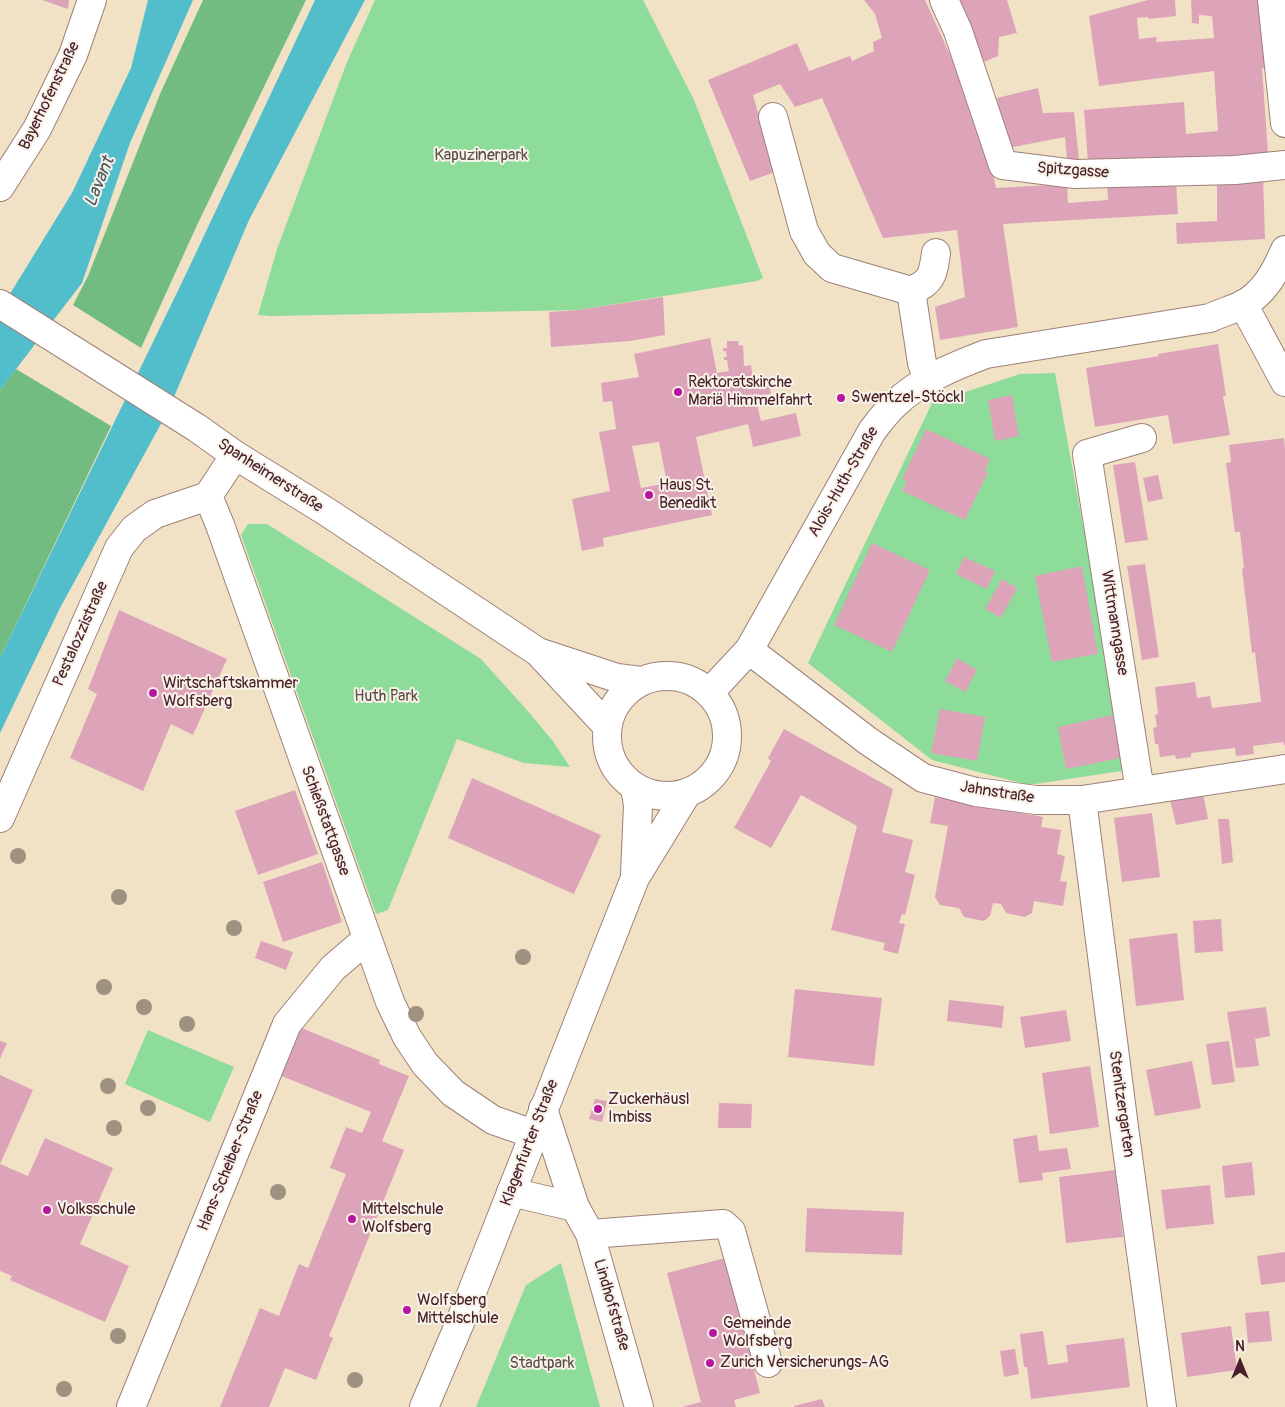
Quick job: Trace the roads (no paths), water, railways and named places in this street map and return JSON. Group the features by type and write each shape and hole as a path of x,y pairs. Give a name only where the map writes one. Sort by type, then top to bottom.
{"street":[{"name":"Bayerhofenstraße","path":"0,187 37,129 73,55 92,0"},
{"name":"Spitzgasse","path":"944,0 958,31 1003,165 1075,174 1235,170 1285,165"},
{"path":"1272,0 1285,123"},
{"path":"773,117 804,231 817,254 832,268 910,292 925,285 933,274 936,253"},
{"name":"Alois-Huth-Straße","path":"709,693 749,650 872,431 894,404 928,380 954,366 986,354 1210,318 1244,304 1263,288 1276,270 1285,250"},
{"path":"910,292 922,363 928,380"},
{"name":"Spanheimerstraße","path":"0,304 197,428 234,455 327,512 538,652 607,726"},
{"path":"1244,304 1285,382"},
{"name":"Wittmanngasse","path":"1140,791 1087,454 1142,438"},
{"path":"208,496 234,455"},
{"name":"Pestalozzistraße","path":"0,818 119,548 134,529 155,514 208,496"},
{"name":"Schießstattgasse","path":"208,496 390,1002 406,1037 425,1064 453,1093 493,1120 533,1134"},
{"name":"Jahnstraße","path":"749,650 868,741 923,778 976,792 1036,800 1082,800 1285,769"},
{"name":"Spanheimerstraße","path":"538,652 617,678 641,682"},
{"path":"658,676 677,677 694,682 709,693 721,710 727,729 726,749 719,768 705,784 687,793 669,797 651,795 635,788 621,776 611,761 607,744 607,726 611,712 619,699 629,689 658,676"},
{"name":"Klagenfurter Straße","path":"635,788 638,805 635,878"},
{"name":"Klagenfurter Straße","path":"424,1407 459,1325 635,878 687,793"},
{"name":"Stenitzergarten","path":"1082,800 1162,1407"},
{"name":"Hans-Scheiber-Straße","path":"131,1407 287,1024 333,968 367,939"},
{"name":"Lindhofstraße","path":"543,1109 575,1207 590,1234 639,1407"},
{"path":"511,1192 575,1207"},
{"path":"590,1234 723,1224 731,1230 768,1363"}],"water":[{"name":"Lavant","path":"148,0 193,0 130,143 82,283 0,390 0,310 72,193 131,68"},
{"path":"315,0 365,0 249,220 168,411 60,608 0,733 0,658 185,276"}],"place":[{"name":"Rektoratskirche Mariä Himmelfahrt","path":"678,392"},
{"name":"Swentzel-Stöckl","path":"841,398"},
{"name":"Haus St. Benedikt","path":"649,495"},
{"name":"Wirtschaftskammer Wolfsberg","path":"153,693"},
{"name":"Zuckerhäusl Imbiss","path":"598,1109"},
{"name":"Volksschule","path":"47,1210"},
{"name":"Mittelschule Wolfsberg","path":"352,1219"},
{"name":"Wolfsberg Mittelschule","path":"407,1310"},
{"name":"Gemeinde Wolfsberg","path":"713,1333"},
{"name":"Zurich Versicherungs-AG","path":"710,1363"}],"park label":[{"name":"Kapuzinerpark","path":"481,156"},
{"name":"Huth Park","path":"386,697"},
{"name":"Stadtpark","path":"542,1364"}]}
